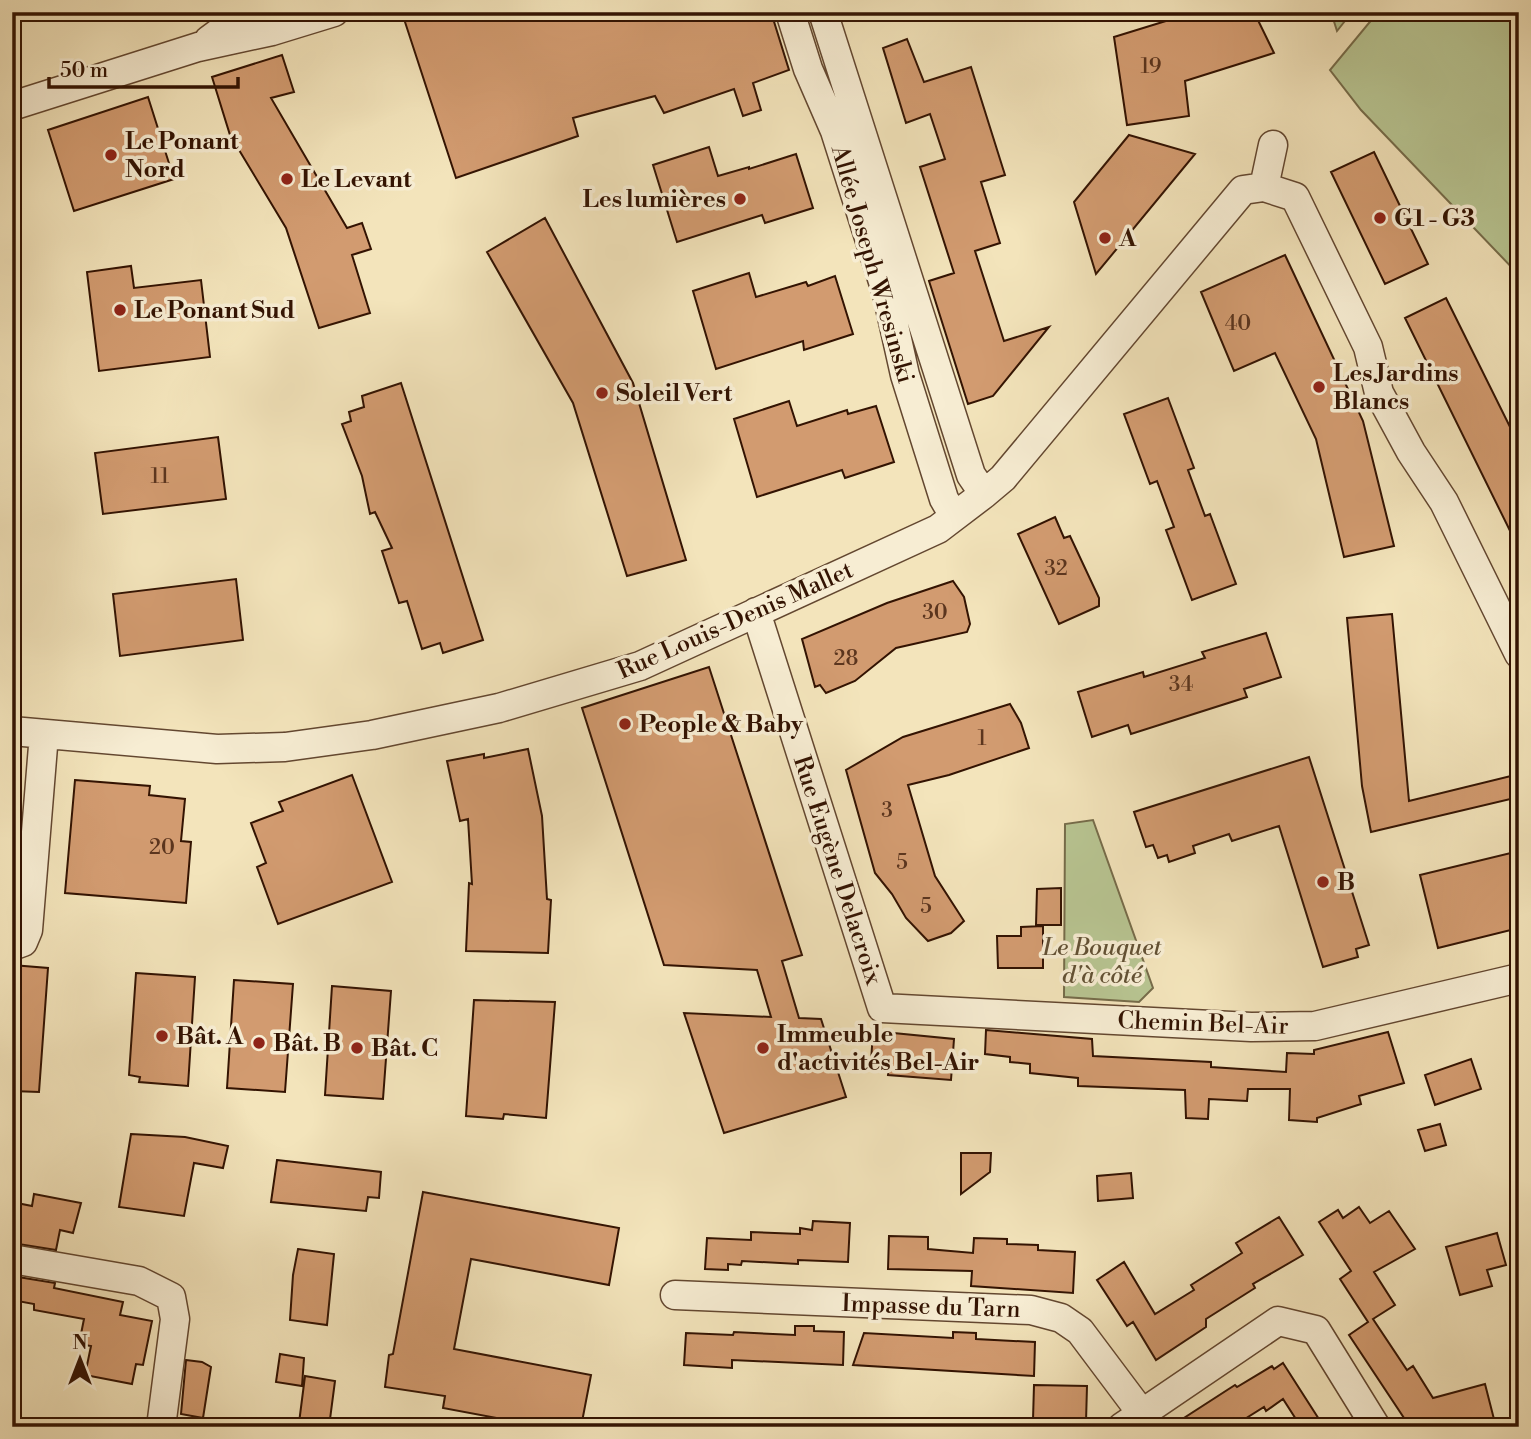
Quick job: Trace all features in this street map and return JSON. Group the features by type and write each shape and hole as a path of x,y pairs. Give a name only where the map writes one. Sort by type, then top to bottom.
{"street":[{"path":"198,47 247,12"},
{"path":"12,106 198,47 272,32 334,12"},
{"name":"Allée Joseph Wresinski","path":"790,12 807,69 835,131 887,294 905,375 944,499 954,516"},
{"name":"Allée Joseph Wresinski","path":"823,12 971,475 984,494"},
{"path":"1273,145 1264,187 1295,197 1368,347 1378,393 1411,452 1444,502 1519,654"},
{"name":"Rue Louis-Denis Mallet","path":"12,731 217,749 285,747 372,735 499,708 640,666 938,529 984,494 1003,478 1243,190 1264,187"},
{"name":"Rue Eugène Delacroix","path":"756,612 882,1007"},
{"path":"12,946 23,942 28,930 44,734"},
{"name":"Chemin Bel-Air","path":"882,1007 1251,1027 1315,1026 1519,978"},
{"path":"12,1259 139,1281 171,1297 175,1319 161,1427"},
{"name":"Impasse du Tarn","path":"675,1295 1031,1310 1061,1318 1080,1331 1139,1422"},
{"path":"1139,1422 1278,1321 1316,1329 1376,1427"}],"green space":[{"path":"1331,12 1352,12 1337,31"},
{"path":"1378,12 1519,12 1519,275 1361,110 1330,70"},
{"name":"Le Bouquet d'à côté","path":"1093,820 1153,988 1139,1002 1064,997 1065,824"}],"building":[{"path":"427,12 771,12 789,70 753,83 761,110 743,116 734,89 664,113 655,96 573,118 578,136 456,178 405,22"},
{"path":"1195,12 1254,12 1274,53 1185,81 1189,116 1127,125 1114,37"},
{"path":"907,39 924,82 971,67 1005,175 981,182 1000,243 975,251 1004,341 1049,327 993,396 968,404 929,281 954,273 920,167 945,159 930,114 906,123 883,48"},
{"name":"Le Levant","path":"282,55 294,92 271,98 347,228 362,223 371,249 352,255 370,313 319,328 286,228 230,135 212,77"},
{"name":"Le Ponant Nord","path":"148,97 174,179 74,211 48,130"},
{"name":"A","path":"1129,135 1195,154 1096,274 1074,202"},
{"name":"Les lumières","path":"709,147 718,176 796,154 813,208 765,223 762,215 677,242 653,165"},
{"name":"G1 - G3","path":"1374,152 1428,264 1385,284 1331,172"},
{"name":"Soleil Vert","path":"545,218 633,383 686,560 627,576 573,403 487,252"},
{"name":"Les Jardins Blancs","path":"1285,255 1363,421 1394,546 1344,557 1316,439 1275,353 1234,371 1201,292"},
{"name":"Le Ponant Sud","path":"131,266 134,288 201,280 210,357 99,371 87,272"},
{"path":"749,273 756,297 806,282 808,286 835,276 853,334 804,350 803,341 716,369 693,291"},
{"path":"1446,298 1519,445 1519,549 1405,318"},
{"path":"401,383 483,640 443,653 440,643 422,649 407,601 399,603 382,551 392,548 375,512 370,514 362,476 342,424 351,421 349,412 364,407 362,396"},
{"path":"1168,398 1194,468 1188,470 1205,516 1210,514 1236,584 1192,600 1166,530 1174,527 1157,481 1150,484 1124,414"},
{"path":"789,401 797,426 847,410 848,414 876,406 894,462 845,478 842,470 757,497 734,419"},
{"path":"218,437 226,499 103,514 95,453"},
{"path":"1055,517 1064,538 1070,536 1099,598 1099,606 1059,624 1018,534"},
{"path":"236,579 243,640 120,656 113,594"},
{"path":"953,581 964,597 970,624 967,632 896,648 855,681 826,693 820,685 815,687 802,639 887,603"},
{"path":"1392,614 1409,801 1519,774 1519,797 1371,832 1362,786 1347,618"},
{"path":"1266,633 1281,677 1244,689 1247,697 1131,734 1128,725 1092,737 1078,692 1143,672 1144,677 1205,658 1202,652"},
{"path":"709,667 802,955 782,961 799,1018 821,1019 846,1097 724,1133 684,1013 771,1017 757,970 664,965 582,708"},
{"path":"1010,704 1021,723 1029,748 949,775 908,785 935,876 964,921 951,933 928,941 906,918 875,873 846,770 903,737"},
{"path":"528,749 542,816 547,899 551,900 548,953 466,951 469,883 472,884 468,819 460,821 447,761 484,754 484,758"},
{"path":"1309,757 1369,945 1356,949 1358,957 1323,967 1279,826 1232,841 1229,834 1193,846 1195,853 1169,862 1167,855 1158,858 1153,845 1146,847 1134,812"},
{"path":"352,775 392,882 278,924 257,867 266,863 251,823 283,811 279,802"},
{"path":"75,780 150,786 149,795 185,799 181,841 191,842 186,903 65,893"},
{"path":"1519,851 1519,928 1438,948 1420,875"},
{"path":"1061,888 1061,925 1036,925 1037,889"},
{"path":"1043,926 1043,968 998,968 997,936 1021,936 1021,927"},
{"path":"12,965 48,968 39,1092 12,1091"},
{"name":"Bât. A","path":"136,973 195,977 188,1086 139,1082 140,1077 129,1075"},
{"name":"Bât. B","path":"234,980 293,984 285,1092 227,1088"},
{"name":"Bât. C","path":"332,986 391,991 383,1099 325,1095"},
{"path":"474,1000 555,1002 546,1118 504,1114 503,1119 466,1116"},
{"path":"986,1030 1092,1039 1093,1056 1211,1062 1211,1067 1286,1072 1287,1053 1314,1054 1314,1050 1388,1032 1404,1083 1359,1096 1361,1104 1317,1118 1317,1122 1289,1120 1290,1089 1248,1089 1247,1101 1209,1099 1208,1119 1186,1118 1185,1090 1078,1086 1078,1078 1030,1073 1030,1064 1010,1062 1010,1057 985,1054"},
{"path":"873,1031 954,1039 951,1080 888,1075 889,1063 871,1062"},
{"path":"1471,1059 1481,1089 1435,1105 1425,1075"},
{"path":"1440,1124 1446,1145 1425,1151 1418,1130"},
{"path":"131,1134 185,1137 228,1146 223,1168 194,1163 184,1216 119,1207"},
{"path":"961,1153 991,1153 990,1172 961,1194"},
{"path":"277,1160 381,1172 379,1198 368,1197 366,1211 271,1202"},
{"path":"1131,1173 1133,1198 1098,1201 1097,1176"},
{"path":"423,1192 619,1228 609,1285 471,1259 454,1349 591,1375 581,1427 545,1427 443,1408 445,1396 385,1387 389,1355 393,1354"},
{"path":"34,1194 81,1203 73,1233 60,1230 56,1250 12,1243 12,1202 32,1206"},
{"path":"1359,1207 1370,1223 1389,1211 1415,1249 1374,1272 1395,1305 1373,1319 1407,1370 1413,1366 1433,1398 1485,1384 1496,1427 1410,1427 1349,1335 1368,1322 1340,1279 1351,1271 1319,1222 1338,1210 1343,1218"},
{"path":"1279,1217 1303,1255 1253,1284 1255,1288 1206,1319 1206,1327 1156,1360 1133,1322 1127,1326 1097,1280 1124,1262 1155,1314 1194,1290 1191,1285 1242,1253 1236,1243"},
{"path":"813,1221 850,1223 848,1262 798,1260 798,1264 742,1261 741,1265 728,1264 728,1270 705,1269 707,1238 751,1240 751,1232 800,1234 800,1228 812,1230"},
{"path":"1497,1233 1506,1265 1487,1270 1492,1286 1460,1295 1446,1247"},
{"path":"889,1236 928,1237 928,1249 973,1253 974,1238 1007,1239 1007,1244 1038,1245 1038,1250 1075,1252 1073,1293 971,1286 972,1271 888,1269"},
{"path":"298,1249 334,1254 327,1325 290,1320"},
{"path":"12,1276 55,1283 54,1288 123,1302 120,1315 152,1321 143,1365 136,1364 132,1384 85,1375 91,1346 79,1344 84,1319 34,1310 34,1304 12,1300"},
{"path":"795,1326 814,1326 814,1331 844,1332 843,1365 732,1360 732,1368 684,1365 686,1333 795,1335"},
{"path":"953,1332 976,1333 976,1339 1035,1342 1034,1376 853,1365 864,1333 953,1338"},
{"path":"280,1354 304,1358 302,1386 276,1382"},
{"path":"186,1360 202,1362 211,1367 203,1418 181,1414"},
{"path":"1283,1363 1324,1427 1301,1427 1283,1399 1266,1411 1264,1407 1232,1427 1170,1427 1235,1385 1237,1387 1272,1366 1274,1369"},
{"path":"305,1376 335,1381 329,1427 299,1423"},
{"path":"1034,1385 1087,1386 1086,1422 1033,1420"}],"place":[{"name":"Le Ponant Nord","path":"111,155"},
{"name":"Le Levant","path":"287,179"},
{"name":"Les lumières","path":"740,199"},
{"name":"G1 - G3","path":"1380,218"},
{"name":"A","path":"1105,238"},
{"name":"Le Ponant Sud","path":"120,310"},
{"name":"Les Jardins Blancs","path":"1319,387"},
{"name":"Soleil Vert","path":"602,393"},
{"name":"People & Baby","path":"625,724"},
{"name":"B","path":"1323,882"},
{"name":"Bât. A","path":"162,1036"},
{"name":"Bât. B","path":"259,1043"},
{"name":"Bât. C","path":"357,1048"},
{"name":"Immeuble d'activités Bel-Air","path":"763,1048"}]}
